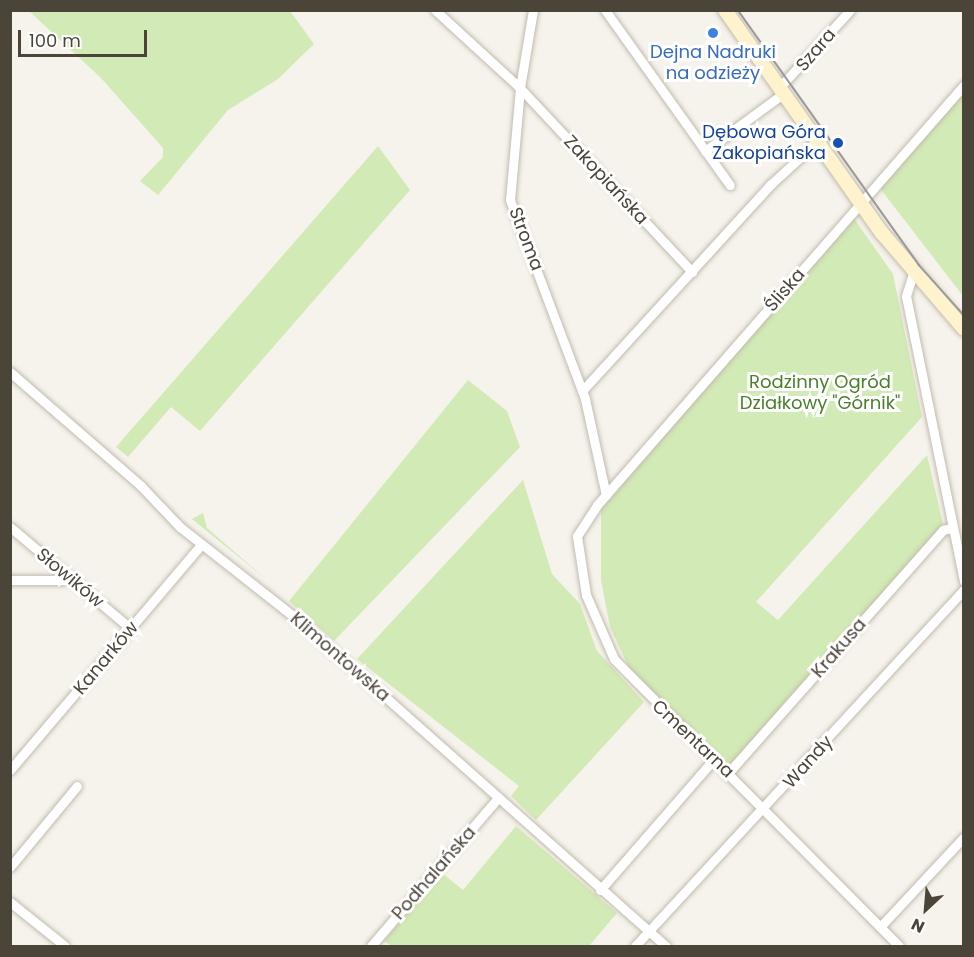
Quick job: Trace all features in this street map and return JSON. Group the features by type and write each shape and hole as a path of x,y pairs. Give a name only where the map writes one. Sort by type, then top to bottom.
{"main road":[{"path":"725,10 913,274 963,329"}],"street":[{"path":"435,10 520,88"},
{"name":"Stroma","path":"533,10 520,88 510,200 582,391 606,495"},
{"path":"605,10 730,185"},
{"name":"Szara","path":"705,151 782,90 850,10"},
{"name":"Śliska","path":"606,495 963,85"},
{"name":"Zakopiańska","path":"520,88 692,272"},
{"path":"582,391 817,142"},
{"path":"913,274 906,296 963,581"},
{"name":"Klimontowska","path":"10,372 201,545 294,616 497,799 666,946"},
{"name":"Cmentarna","path":"606,495 577,536 586,595 599,629 635,685 729,772 899,946"},
{"name":"Słowików","path":"10,527 130,628"},
{"name":"Krakusa","path":"729,772 943,530 952,528"},
{"name":"Kanarków","path":"10,770 201,545"},
{"path":"10,580 63,580 68,575"},
{"name":"Wandy","path":"635,946 765,810 963,590"},
{"path":"600,890 714,759"},
{"path":"10,867 77,786"},
{"name":"Podhalańska","path":"371,946 497,799"},
{"path":"880,927 963,837"},
{"path":"10,902 65,946"}],"green space":[{"path":"28,10 290,11 314,44 278,79 228,110 158,195 140,181 163,157 163,148 101,78"},
{"path":"963,92 963,296 879,187"},
{"path":"378,146 410,190 200,431 171,407 128,457 116,447"},
{"name":"Rodzinny Ogród Działkowy \"Górnik\"","path":"853,217 893,274 922,417 756,602 778,620 927,455 943,524 729,766 629,668 610,627 601,580 601,509"},
{"path":"468,380 507,411 520,447 334,641 289,601"},
{"path":"523,480 552,574 580,604 597,651 644,702 536,820 511,796 519,786 357,659"},
{"path":"203,513 207,528 267,580 192,519"},
{"path":"516,826 617,913 589,946 391,946 384,941 442,873 463,890"}],"tram line":[{"path":"738,10 919,265 964,315"}],"place":[{"name":"Dejna Nadruki na odzieży","path":"713,33"},
{"name":"Dębowa Góra Zakopiańska","path":"838,143"}]}
